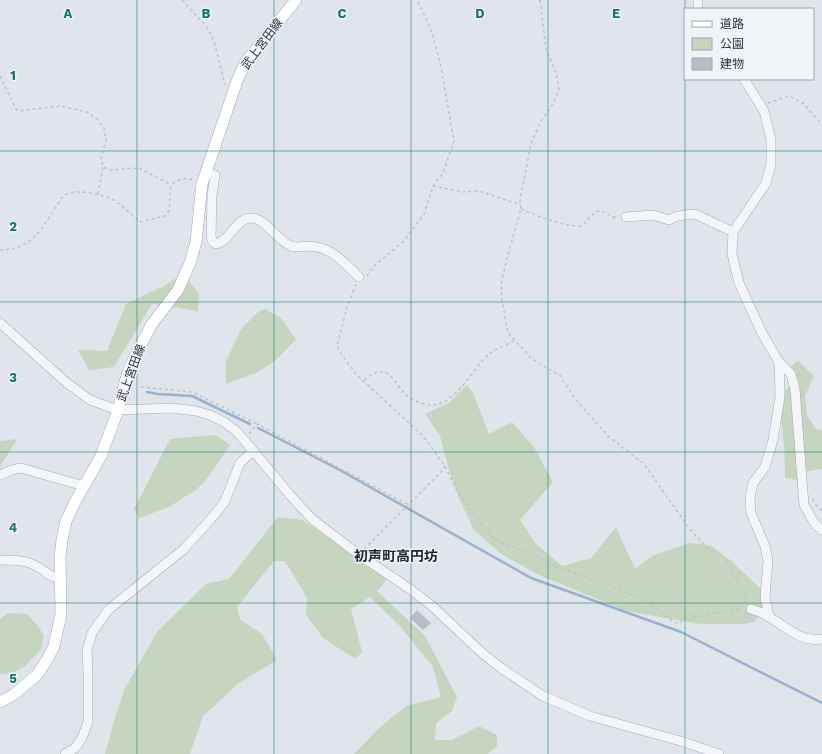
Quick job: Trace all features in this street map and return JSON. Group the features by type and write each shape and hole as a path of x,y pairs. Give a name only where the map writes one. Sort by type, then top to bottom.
{"main road":[{"name":"武上宮田線","path":"0,702 13,695 30,681 42,668 54,646 60,623 61,547 64,527 84,486 101,456 118,410 127,375 139,347 152,324 178,290 190,263 196,242 202,184 238,81 246,63 296,0"}],"street":[{"path":"745,80 764,111 771,139 771,164 766,183 733,232 732,254 740,283 763,335 779,362 790,374 795,389 804,505 815,524 822,530"},
{"path":"206,171 215,175 212,195 211,237 213,242 216,244 221,243 238,224 249,218 258,220 289,246 298,248 310,246 335,254 359,276"},
{"path":"626,217 653,215 669,220 685,215 695,214 714,225 733,232"},
{"path":"0,323 67,383 90,400 118,410 172,408 196,411 210,415 224,422 236,431 312,519 358,554 421,598 482,653 506,672 543,696 590,716 684,742 719,754"},
{"path":"770,617 765,597 768,561 765,546 750,513 750,498 753,483 765,467 773,440 780,397 779,362"},
{"path":"65,754 75,748 79,743 88,722 87,650 92,633 108,610 184,549 216,513 225,501 240,463 253,451"},
{"path":"0,475 21,468 84,486"},
{"path":"0,560 22,561 38,567 51,577 60,579"},
{"path":"751,609 770,617 790,631 806,638 822,640"}],"path":[{"path":"182,0 207,27 226,87"},
{"path":"359,276 363,282 374,267 404,241 424,214 433,186 443,173 454,141 440,62 430,27 417,0"},
{"path":"359,276 347,307 337,346 342,355 363,380 424,437 445,466 457,491 492,537 502,543 515,547 557,567 642,598 679,624 689,615 699,617 736,609 751,609 730,566 722,558 706,547 689,528 644,464 608,436 577,401 561,376 532,359 508,333 502,300 502,285 507,258 521,209 520,200 531,144 540,122 554,102 559,90 556,72 546,50 540,0"},
{"path":"0,76 16,109 19,111 60,106 86,112 97,118 104,128 106,140 101,159 103,167 98,194"},
{"path":"760,105 788,96 804,104 822,125"},
{"path":"103,167 110,170 139,168 171,185"},
{"path":"0,250 20,247 28,243 38,233 61,200 67,194 74,192 98,194 110,198 141,222 165,216 169,211 171,185 179,179 188,178 202,184"},
{"path":"433,186 462,192 479,191 521,205"},
{"path":"521,209 553,222 570,226 582,226 596,211 603,210 615,218 626,217"},
{"path":"363,380 377,372 384,372 392,377 408,397 421,403 432,405 444,402 454,395 489,354 514,341"},
{"path":"141,387 192,392 257,424 407,505"},
{"path":"244,440 257,424"},
{"path":"358,554 442,472 445,466"}],"green space":[{"path":"178,277 188,279 199,294 198,311 152,304 114,367 89,370 78,350 107,351 126,304 164,286"},
{"path":"265,309 280,317 296,339 276,360 256,373 226,384 226,361 241,329 259,311"},
{"path":"798,361 814,376 805,396 807,415 815,428 822,431 822,469 804,472 804,481 785,478 785,458 778,400 792,383 784,371"},
{"path":"467,385 473,393 489,434 512,422 534,447 553,482 520,520 536,544 562,566 591,558 616,527 635,569 652,556 689,543 712,546 730,560 763,591 762,608 760,614 754,622 743,624 699,624 626,611 539,575 501,554 474,530 459,498 449,470 440,436 425,414 449,403"},
{"path":"216,435 230,445 207,479 197,489 169,507 139,518 134,509 170,439"},
{"path":"17,439 0,467 0,441"},
{"path":"278,517 303,520 387,579 377,591 425,636 457,697 452,711 436,723 435,740 452,740 479,726 497,735 497,746 488,754 354,754 379,728 406,706 441,697 433,667 400,626 370,597 351,609 362,652 355,659 323,638 306,615 307,598 285,561 274,561 237,607 240,619 262,634 277,660 239,683 203,716 190,754 105,754 125,688 157,632 206,584 229,579"},
{"path":"8,613 27,614 38,626 44,636 41,649 24,667 12,673 0,674 0,619"}],"building":[{"path":"417,610 431,623 423,630 410,618"}],"waterway":[{"path":"147,392 192,396 250,424"},
{"path":"258,428 338,469 531,578 681,632 822,703"}],"district":[{"name":"初声町高円坊","path":"396,556"}]}
